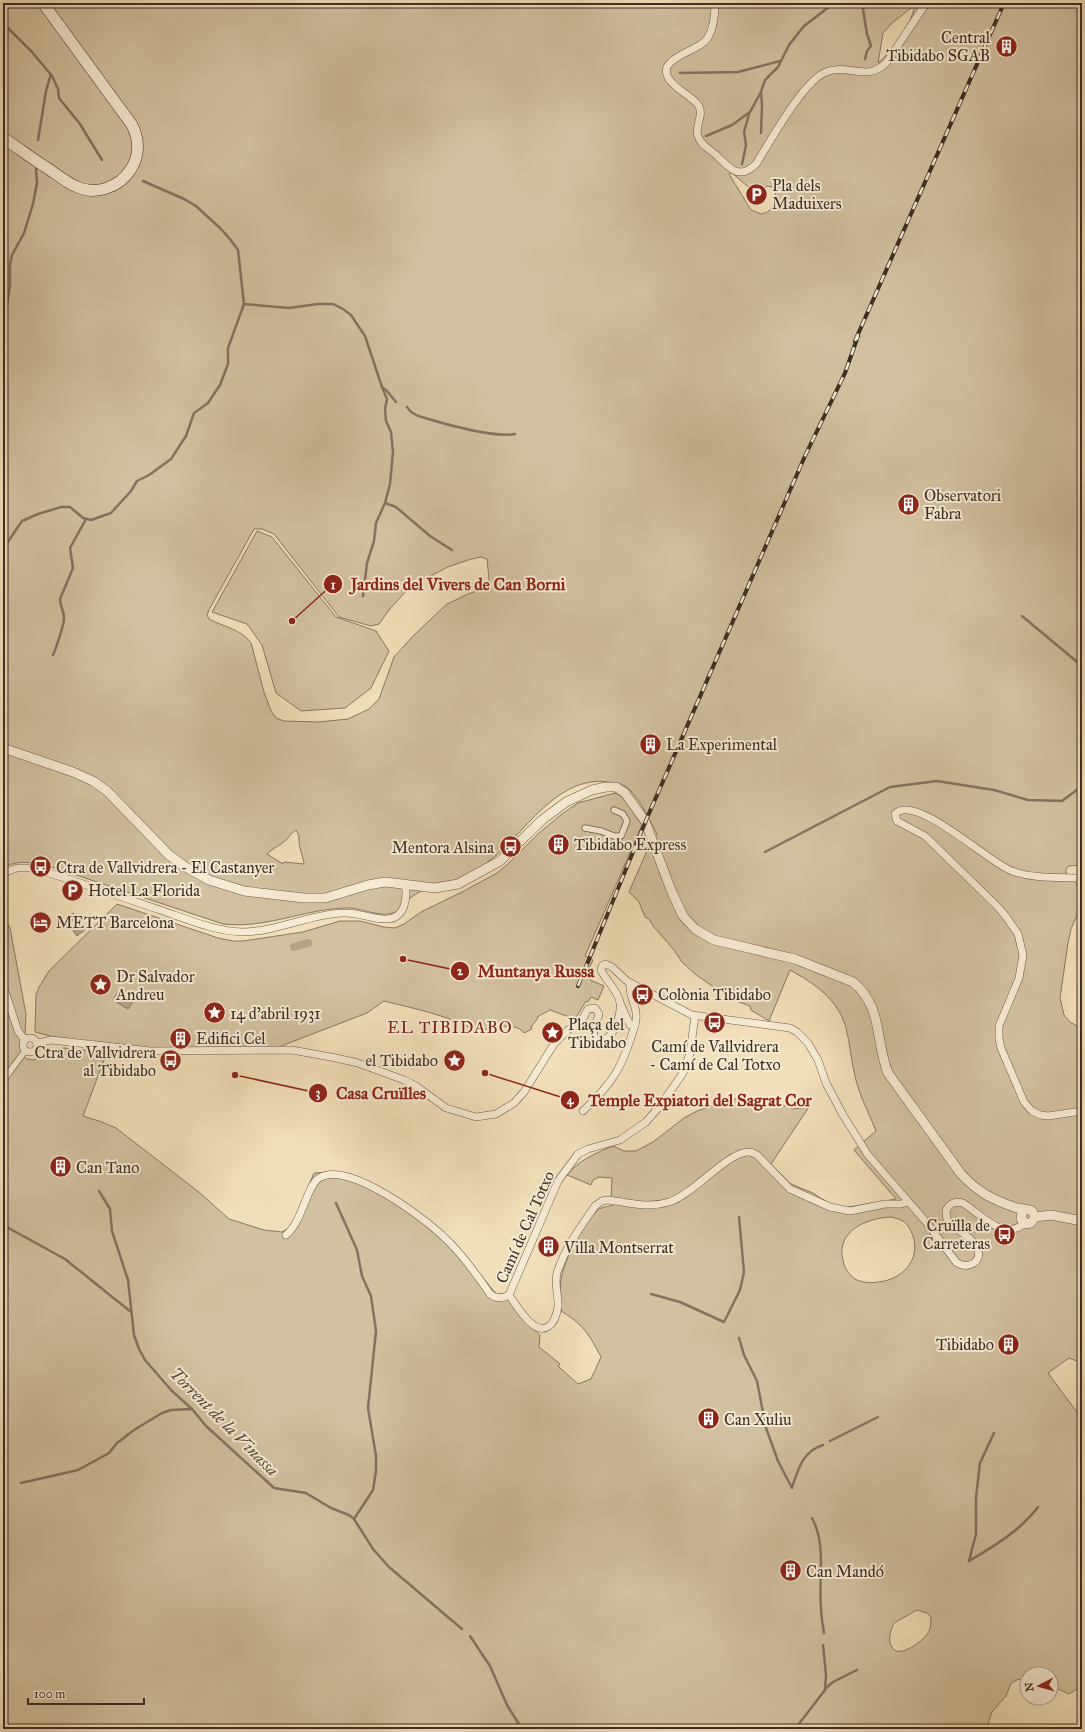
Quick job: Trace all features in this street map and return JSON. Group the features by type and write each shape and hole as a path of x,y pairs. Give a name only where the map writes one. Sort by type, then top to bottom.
{"main road":[{"path":"3,133 66,175 89,186 102,185 114,180 123,171 131,156 133,141 128,128 36,3"},
{"path":"3,138 74,186 89,190 105,189 119,182 128,173 136,160 137,138 132,125 43,3"}],"street":[{"path":"715,3 712,27 708,38 698,48 671,60 667,66 666,73 670,80 699,106 701,114 697,127 698,137 701,142 735,172 749,170 756,164 810,83 819,75 842,69 867,73 880,68 887,62 926,3"},
{"path":"3,748 73,772 93,781 106,791 169,855 184,866 209,880 244,891 314,899 335,896 368,884 385,882 405,883 439,888 452,886 466,881 500,861 542,820 566,802 581,794 599,788 619,788 625,793 645,822 678,908 688,922 695,929 714,940 795,959 853,982 861,988 872,1005 888,1073 962,1174 970,1183 988,1197 1032,1211 1035,1217"},
{"path":"585,828 601,831 614,836 621,836 627,821 623,814 614,810"},
{"path":"1082,878 1031,875 1012,872 933,819 908,811 898,811 894,815 897,821 925,836 998,907 1018,934 1023,955 1022,969 1001,1019 999,1038 1001,1048 1024,1102 1032,1111 1044,1116 1082,1111"},
{"path":"3,873 17,868 31,868 205,926 241,932 267,929 337,913 350,912 388,919 400,913 404,906 407,897 405,883"},
{"path":"635,1025 630,1025 611,983 602,972 602,966 609,965 630,983 695,1016 781,1026 794,1030 801,1035 814,1054 833,1096 868,1155 935,1232 953,1259 962,1266 969,1266 975,1263 978,1257 978,1250 973,1242 956,1229 948,1220 946,1211 950,1205 956,1202 964,1203 991,1223 1006,1230 1016,1229 1025,1223 1031,1223 1035,1217 1051,1215 1082,1221"},
{"path":"583,1112 605,1090 617,1072 626,1054 638,1016 629,989 630,983"},
{"path":"3,985 18,1031 25,1040"},
{"path":"37,1043 51,1040 150,1050 292,1050 358,1063 416,1086 446,1108 476,1117 496,1114 514,1103 524,1092 544,1059 561,1037 568,1030 578,1026 588,1009 595,1008 599,1014 593,1034 598,1040 607,1039 616,1025 620,1003"},
{"name":"Camí de Cal Totxo","path":"509,1295 558,1181 578,1154 588,1149 620,1140 646,1122 660,1106 683,1073 690,1053 695,1016"},
{"path":"31,1038 37,1043 34,1051 29,1052 25,1050 22,1045 25,1040 31,1038"},
{"path":"5,1078 25,1050"},
{"path":"286,1235 296,1224 316,1181 325,1176 344,1175 354,1178 387,1195 421,1218 446,1239 478,1277 490,1294 499,1298 509,1295 536,1328 544,1329 550,1325 558,1309 556,1283 559,1269 595,1206 602,1201 607,1200 639,1206 660,1204 676,1200 730,1160 749,1152 758,1156 790,1189 830,1208 850,1211 885,1204 901,1204 908,1202"},
{"path":"1025,1210 1021,1217 1025,1223"}],"shaded area":[{"path":"3,3 1082,3 1082,865 1069,866 1066,869 1066,873 1082,890 1082,903 1071,929 1060,998 1064,1015 1070,1022 1082,1029 1082,1363 1069,1358 1048,1373 1082,1419 1082,1686 1069,1694 1059,1689 1059,1666 1019,1666 1019,1679 1011,1683 1006,1696 992,1712 986,1729 3,1729 3,914 10,928 26,1014 25,1035 21,1047 23,1056 27,1059 34,1060 49,1051 64,1048 107,1052 83,1116 116,1128 200,1193 229,1219 264,1230 282,1232 291,1227 314,1173 330,1172 351,1174 368,1182 425,1217 455,1243 492,1289 497,1294 505,1294 519,1315 540,1335 539,1347 560,1364 558,1366 578,1384 591,1379 601,1357 585,1330 575,1320 561,1311 561,1280 575,1242 587,1223 599,1209 614,1205 611,1197 612,1178 599,1177 593,1180 591,1185 567,1175 577,1165 600,1151 613,1146 624,1151 636,1151 653,1142 684,1118 697,1111 738,1098 768,1099 793,1109 809,1107 771,1164 791,1184 813,1193 830,1204 843,1208 896,1199 854,1150 876,1131 857,1083 846,1028 837,1009 831,1000 816,986 790,970 769,1021 751,1010 750,1006 739,1002 715,988 695,974 682,962 649,919 645,917 639,902 629,892 650,844 657,834 638,800 628,788 623,785 608,782 589,782 573,788 557,797 542,809 502,850 481,867 455,880 439,882 431,886 406,901 396,912 390,914 377,914 358,909 346,908 330,909 254,924 223,924 48,866 22,862 3,867","holes":["915,5 906,30 896,44 878,63 883,33 892,23","732,173 753,191 761,190 767,186 776,188 772,208 766,213 761,214 751,210 729,174","254,529 262,529 274,534 339,617 371,626 379,624 407,590 421,581 448,567 468,560 480,557 487,559 489,579 483,589 447,604 414,635 394,657 379,699 369,709 348,719 319,722 284,721 276,718 271,711 264,692 251,643 242,634 209,619 207,615","296,830 299,836 299,844 304,864 284,862 283,864 267,854 284,842","891,1217 902,1220 906,1224 913,1236 915,1245 912,1261 902,1273 895,1277 875,1282 863,1282 857,1280 849,1274 845,1267 842,1253 843,1243 847,1235 854,1229 862,1224 881,1218","917,1610 927,1613 931,1617 930,1629 926,1636 914,1646 904,1651 896,1651 891,1645 890,1634 894,1623"]},
{"path":"257,531 272,537 336,617 376,631 389,651 371,688 345,708 301,711 276,693 262,645 247,624 212,612"},
{"path":"615,793 627,802 642,825 585,956 593,960 587,973 591,976 590,980 604,986 598,1000 591,997 588,1002 586,1001 577,1016 572,1018 550,1010 537,1017 538,1018 531,1027 532,1029 524,1033 520,1029 509,1026 478,1030 438,1015 384,1001 367,1013 276,1048 171,1050 54,1037 35,1032 36,995 49,971 117,904 218,938 233,941 243,941 303,932 340,921 360,921 395,928 404,924 421,912 497,873 539,833 578,803"},
{"path":"73,913 86,929 77,936 73,931 78,927 69,916"},
{"path":"118,992 133,1001 128,1009 113,1000"}],"waterway":[{"path":"706,136 732,125 750,112 761,92 765,80 778,67 789,45 804,26 834,3"},
{"path":"862,3 867,34 871,46 867,51 865,59"},
{"path":"3,23 32,52 52,76 58,89 59,98 80,124 102,160"},
{"path":"680,73 738,72 780,61"},
{"path":"38,140 46,91 51,74"},
{"path":"761,92 761,133"},
{"path":"742,164 746,145 744,132 749,114"},
{"path":"3,310 7,303 10,286 10,264 12,255 24,233 33,204 37,183 36,169"},
{"path":"143,181 184,199 196,206 230,239 238,250 244,304 289,308 318,304 333,304 351,315 365,336 387,399 385,409 386,421 391,432 393,452 390,484 385,503 376,523 374,541 367,563 363,596"},
{"path":"3,549 22,521 38,514 61,507 70,507 83,518 91,520 111,513 131,491 137,481 149,475 171,459 186,436 194,413 208,403 220,385 228,364 228,348 244,304"},
{"path":"382,387 396,402"},
{"path":"407,407 411,412 418,416 453,426 493,434 515,434"},
{"path":"385,503 396,507 430,536 452,550"},
{"path":"53,655 64,621 60,599 73,568 70,548 86,519"},
{"path":"1022,616 1082,666"},
{"path":"765,852 890,787 937,781 994,790 1028,800 1062,801 1082,786"},
{"path":"294,947 308,943"},
{"name":"Torrent de la Vinassa","path":"99,1191 110,1209 112,1231 128,1280 134,1335 145,1360 172,1391 192,1409 206,1426 274,1488 306,1493 331,1508 349,1515 354,1519 373,1549 389,1567 462,1629"},
{"path":"336,1203 357,1250 362,1276 371,1296 376,1331 368,1408 376,1456 376,1471 373,1490 354,1519"},
{"path":"651,1294 680,1302 724,1322 740,1290 744,1272 739,1217"},
{"path":"3,1225 65,1259 131,1312"},
{"path":"739,1338 744,1355 757,1381 766,1428 778,1461 792,1488"},
{"path":"21,1483 78,1470 109,1453 117,1443 134,1430 162,1413 171,1410 192,1409"},
{"path":"830,1441 878,1417"},
{"path":"969,1561 976,1534 976,1498 980,1463 994,1433"},
{"path":"792,1487 799,1467 806,1456 816,1448 823,1445"},
{"path":"969,1561 1015,1531 1038,1507"},
{"path":"812,1518 817,1529 821,1551 820,1597 824,1633"},
{"name":"Torrent de la Vinassa","path":"470,1636 490,1666 507,1705 522,1729"},
{"path":"795,1729 825,1690 826,1675 823,1645"},
{"path":"825,1689 833,1682 857,1670"},
{"path":"3,1722 9,1729"}],"tunnel":[{"path":"552,857 582,839 585,828"}],"railway":[{"path":"855,341 1004,3"},
{"path":"578,986 647,818 805,456 845,373 858,336"}],"place":[{"name":"Central Tibidabo SGAB","path":"1006,46"},
{"name":"Pla dels Maduixers","path":"757,194"},
{"name":"Observatori Fabra","path":"908,504"},
{"name":"Jardins del Vivers de Can Borni","path":"292,621"},
{"name":"La Experimental","path":"650,744"},
{"name":"Tibidabo Express","path":"558,844"},
{"name":"Mentora Alsina","path":"510,847"},
{"name":"Ctra de Vallvidrera - El Castanyer","path":"40,867"},
{"name":"Hotel La Florida","path":"73,890"},
{"name":"METT Barcelona","path":"40,922"},
{"name":"Muntanya Russa","path":"403,959"},
{"name":"Dr Salvador Andreu","path":"100,985"},
{"name":"Colònia Tibidabo","path":"642,994"},
{"name":"14 d'abril 1931","path":"214,1013"},
{"name":"Camí de Vallvidrera - Camí de Cal Totxo","path":"715,1023"},
{"name":"Plaça del Tibidabo","path":"552,1033"},
{"name":"Edifici Cel","path":"181,1038"},
{"name":"el Tibidabo","path":"454,1060"},
{"name":"Ctra de Vallvidrera al Tibidabo","path":"171,1061"},
{"name":"Temple Expiatori del Sagrat Cor","path":"485,1073"},
{"name":"Casa Cruïlles","path":"235,1075"},
{"name":"Can Tano","path":"61,1167"},
{"name":"Cruïlla de Carreteras","path":"1005,1234"},
{"name":"Villa Montserrat","path":"549,1247"},
{"name":"Tibidabo","path":"1009,1344"},
{"name":"Can Xuliu","path":"708,1419"},
{"name":"Can Mandó","path":"790,1571"}],"district":[{"name":"EL TIBIDABO","path":"450,1027"}]}
